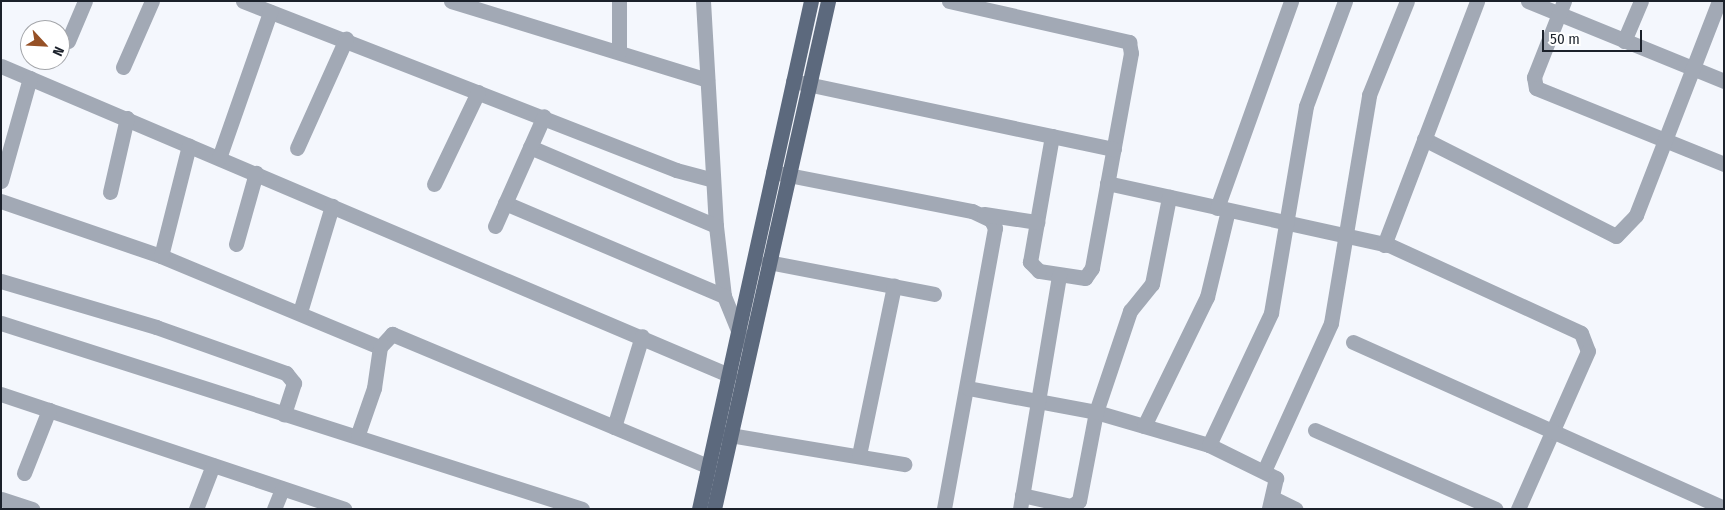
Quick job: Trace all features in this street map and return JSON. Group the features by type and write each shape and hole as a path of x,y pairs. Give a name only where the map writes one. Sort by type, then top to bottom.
{"main road":[{"path":"714,509 768,262 793,81 811,1"},
{"path":"699,509 730,375 737,333 780,174 809,84 828,1"}],"street":[{"path":"70,36 85,1"},
{"path":"123,67 152,1"},
{"path":"244,1 544,116 676,170 712,180"},
{"path":"451,1 707,80"},
{"path":"619,1 619,52"},
{"path":"703,1 712,180 724,296 737,333 748,348"},
{"path":"949,1 1129,42 1132,53 1090,274 1079,279 1039,271 1030,262 1052,136"},
{"path":"1144,426 1207,297 1222,209 1291,1"},
{"path":"1209,445 1271,313 1288,222 1306,106 1345,1"},
{"path":"1264,471 1331,323 1343,235 1369,95 1407,1"},
{"path":"1384,244 1477,1"},
{"path":"1528,1 1561,8 1624,41 1724,81"},
{"path":"1624,41 1641,1"},
{"path":"1424,139 1616,236 1636,215 1719,1"},
{"path":"1561,8 1534,77 1536,88 1724,164"},
{"path":"219,158 270,12"},
{"path":"297,148 346,39"},
{"path":"1,66 642,336 730,375"},
{"path":"1,182 30,78"},
{"path":"793,81 1114,149"},
{"path":"434,184 478,92"},
{"path":"495,226 544,116"},
{"path":"110,192 127,118"},
{"path":"161,256 190,145"},
{"path":"530,147 716,226"},
{"path":"236,244 256,173"},
{"path":"780,174 984,214 1037,222"},
{"path":"1108,183 1384,244 1586,337 1588,350 1518,509"},
{"path":"1058,275 1039,401 1021,502 1071,506 1079,502 1096,412 1130,311 1150,290 1169,197"},
{"path":"1,201 161,256 300,312 380,347"},
{"path":"505,203 724,296"},
{"path":"300,312 332,206"},
{"path":"944,509 968,388 995,228 984,214"},
{"path":"768,262 934,294"},
{"path":"1,281 156,327 286,373 294,383 284,414"},
{"path":"859,455 894,286"},
{"path":"1,323 284,414 358,434 582,509"},
{"path":"358,434 374,388 380,347 385,338 400,334 708,466"},
{"path":"614,427 642,336"},
{"path":"1353,342 1724,508"},
{"path":"968,388 1096,412 1209,445 1276,478 1271,504 1296,509"},
{"path":"1,394 344,509"},
{"path":"24,473 49,410"},
{"path":"1315,430 1496,509"},
{"path":"716,432 904,464"},
{"path":"196,509 213,465"},
{"path":"274,509 282,488"},
{"path":"1,499 32,509"}]}
